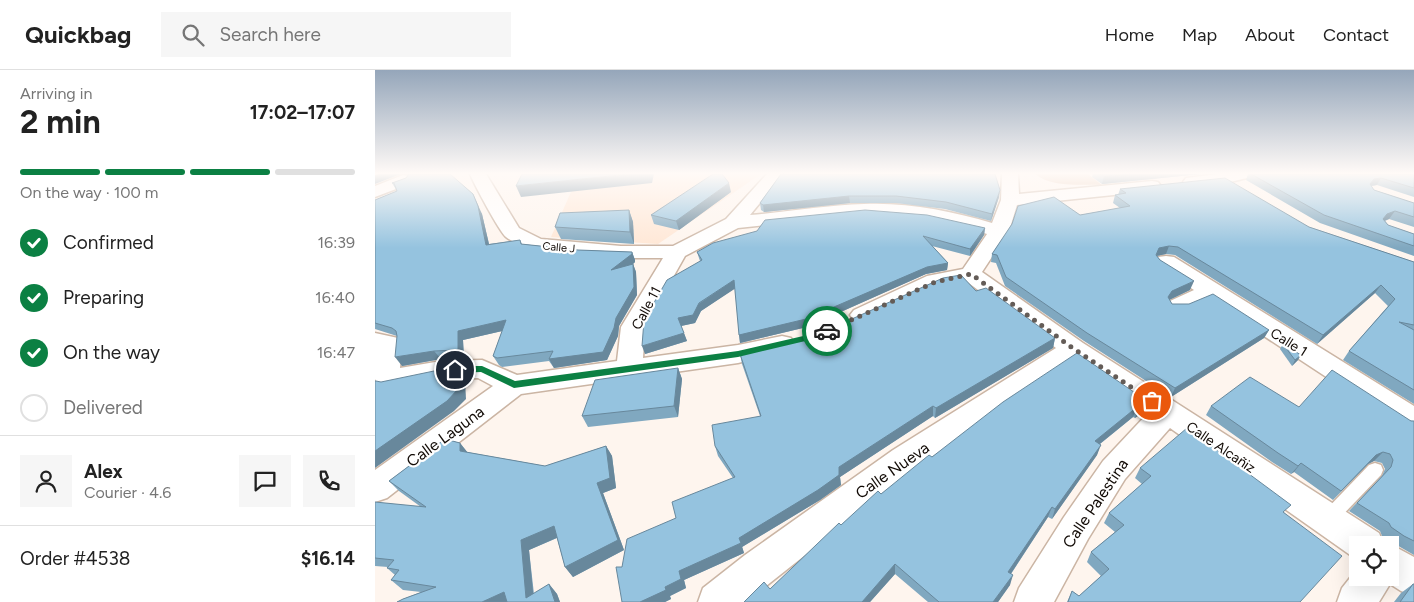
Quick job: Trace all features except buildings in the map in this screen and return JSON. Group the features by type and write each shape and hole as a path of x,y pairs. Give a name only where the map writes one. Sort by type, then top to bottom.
{"street":[{"name":"Calle J","path":"493,199 513,232 537,245 621,252 677,252"},
{"path":"733,223 754,199"},
{"path":"841,325 935,282 971,274 999,232 1010,200 1022,199"},
{"path":"677,252 733,223 865,209 910,212 958,219 999,232"},
{"name":"Calle 11","path":"629,370 633,328 677,252"},
{"name":"Calle 1","path":"1166,262 1414,420"},
{"name":"Calle Alcañiz","path":"971,274 1074,349 1353,536"},
{"path":"1178,306 1210,291"},
{"path":"375,341 389,344 386,372 389,380 441,370 482,369 514,385 738,354 805,339"},
{"name":"Calle Nueva","path":"717,602 758,568 904,459 1074,349"},
{"name":"Calle Laguna","path":"375,488 514,385"},
{"name":"Calle Palestina","path":"1033,602 1076,528 1114,470 1168,412"},
{"path":"1399,568 1414,578"},
{"path":"1356,602 1368,586"}],"lane":[{"path":"1328,518 1375,470"}],"shaded area":[{"path":"568,199 724,199 658,244 551,237"}],"way so far":[{"path":"827,331 935,282 971,274 1074,349 1152,401"}],"route":[{"path":"455,370 482,369 514,385 738,354 815,336 827,331"}]}
